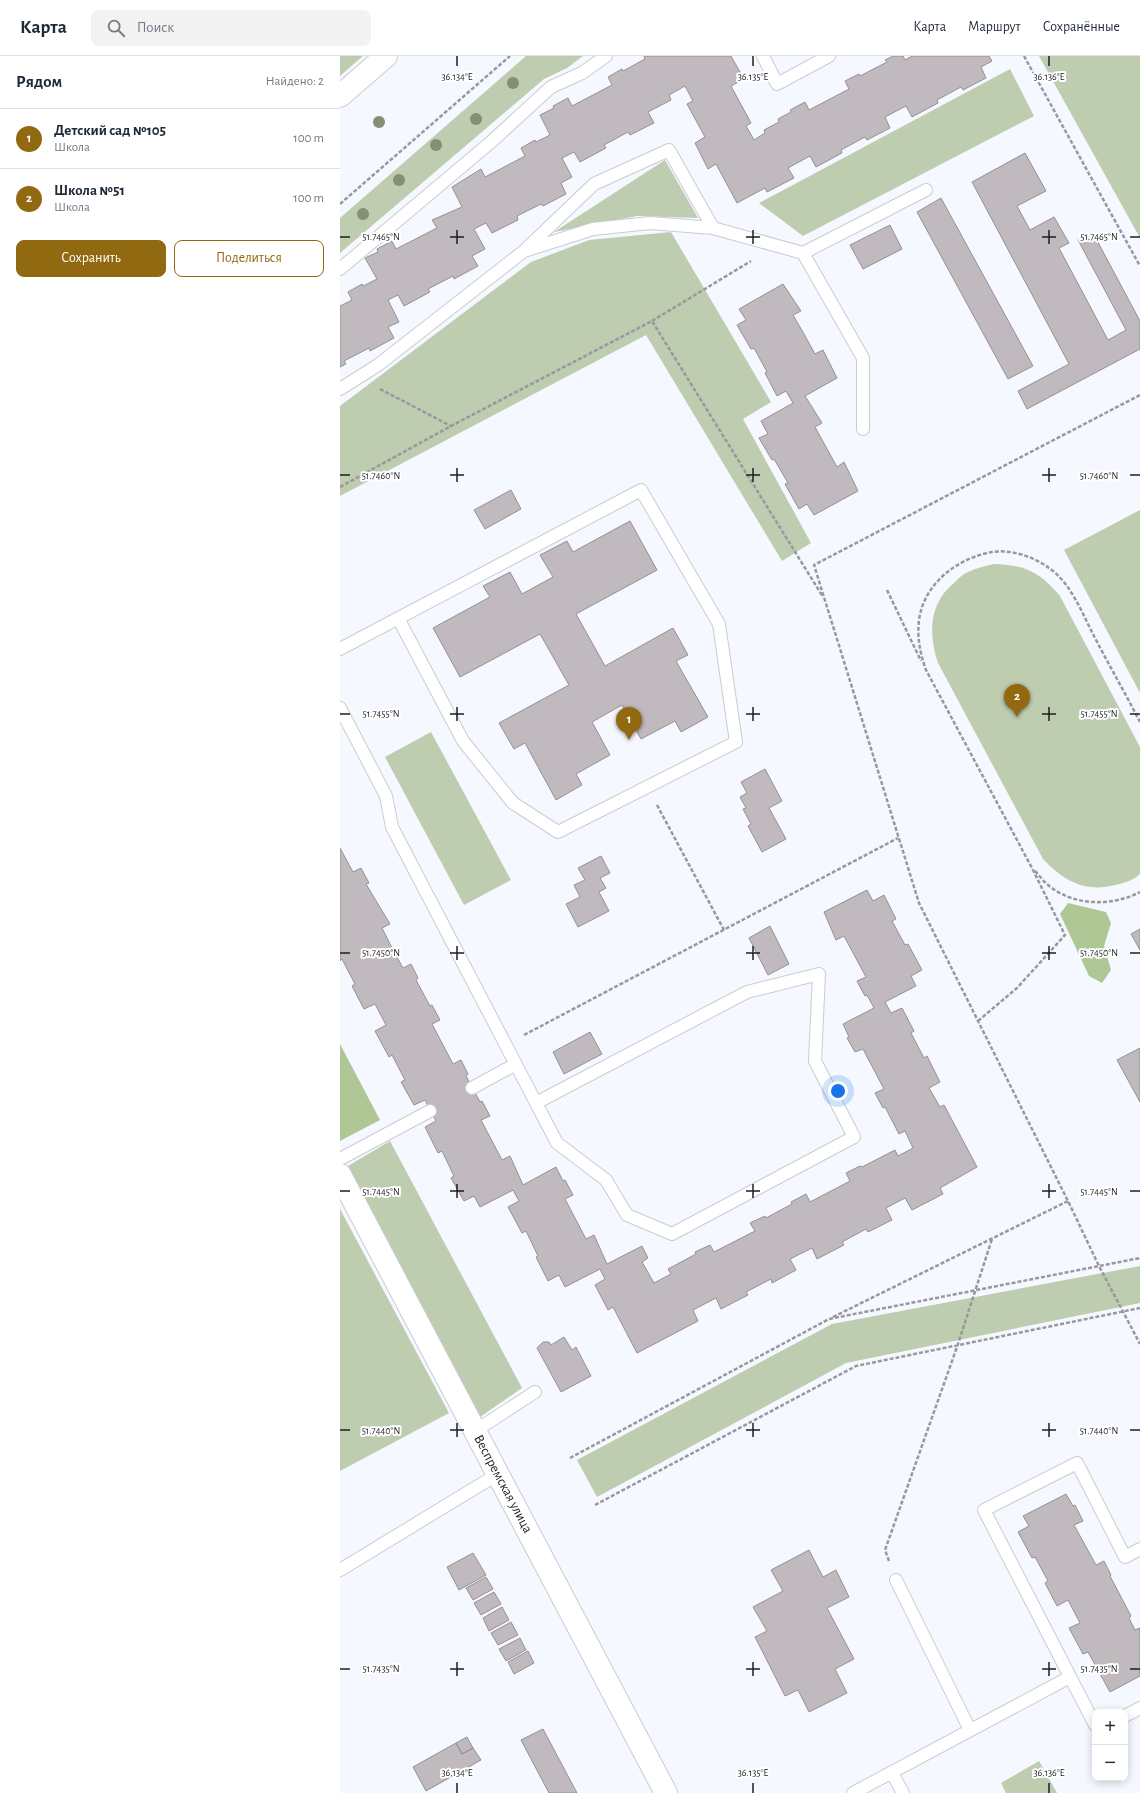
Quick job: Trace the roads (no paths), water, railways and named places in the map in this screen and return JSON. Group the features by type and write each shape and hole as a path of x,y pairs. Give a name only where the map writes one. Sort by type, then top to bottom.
{"street":[{"path":"340,96 386,56"},
{"name":"Веспремская улица","path":"340,1175 666,1793"}],"lane":[{"path":"340,269 492,142 551,87 582,73 606,56"},
{"path":"763,56 777,84 829,56"},
{"path":"340,390 378,365 524,251 594,184 669,150 713,228"},
{"path":"524,251 593,229 650,223 713,228 803,253 926,190"},
{"path":"803,253 862,358 862,429"},
{"path":"340,649 398,618 642,490 719,624 736,742 558,832 513,803 463,741 398,618"},
{"path":"340,708 386,796 392,827 516,1064 536,1103 557,1143 606,1180 627,1215 672,1234 854,1137 815,1060 819,974 747,992 536,1103"},
{"path":"472,1088 516,1064"},
{"path":"340,1159 430,1111"},
{"path":"475,1431 535,1392"},
{"path":"1092,1719 984,1510 1077,1462 1125,1557 1140,1549"},
{"path":"340,1570 498,1474"},
{"path":"896,1580 970,1730"},
{"path":"853,1793 1070,1677"},
{"path":"1128,1714 1140,1708"},
{"path":"892,1773 903,1793"}],"place":[{"name":"Школа №51","path":"1017,717"},
{"name":"Детский сад №105","path":"629,740"}]}
